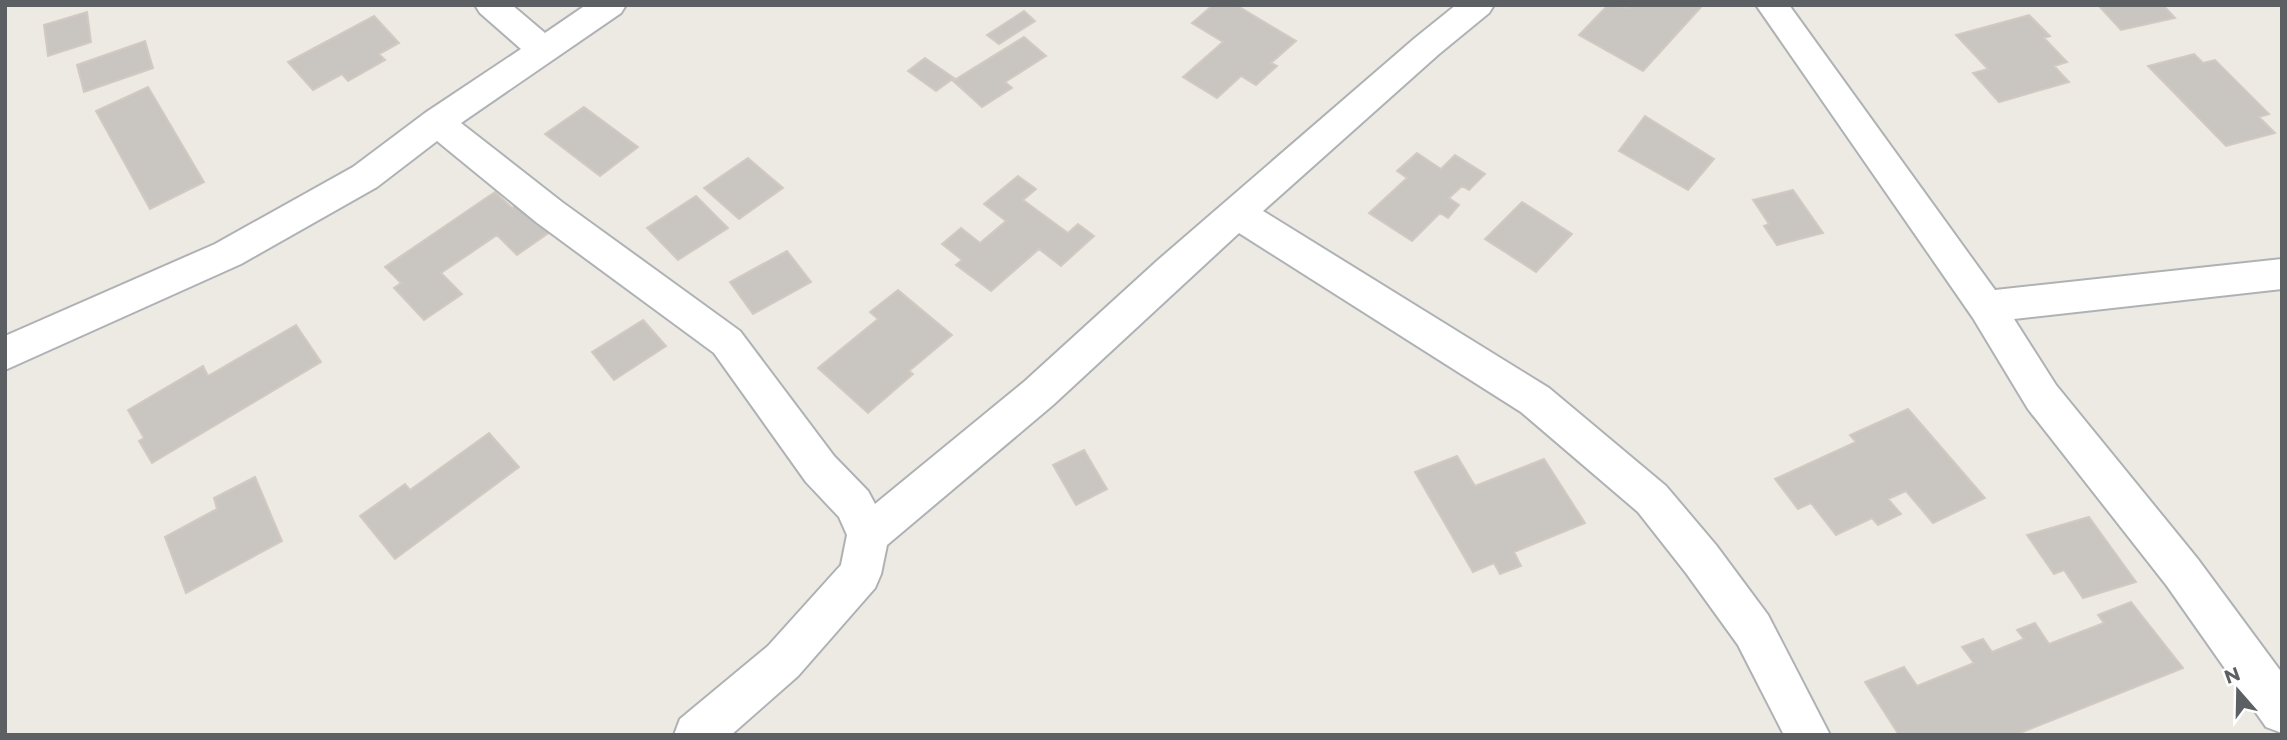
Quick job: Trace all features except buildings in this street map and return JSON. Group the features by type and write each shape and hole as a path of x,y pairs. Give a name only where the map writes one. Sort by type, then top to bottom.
{"street":[{"path":"491,5 544,50"},
{"path":"5,354 228,254 365,177 437,122 610,5"},
{"path":"868,535 1039,393 1171,271 1427,46 1478,5"},
{"path":"1772,5 1986,307 2042,397 2182,572 2282,711"},
{"path":"437,122 549,212 727,342 820,469 854,504 868,535 860,574 783,661 696,735"},
{"path":"1238,214 1535,400 1652,499 1701,559 1753,631 1808,735"},
{"path":"1986,307 2282,274"}]}
